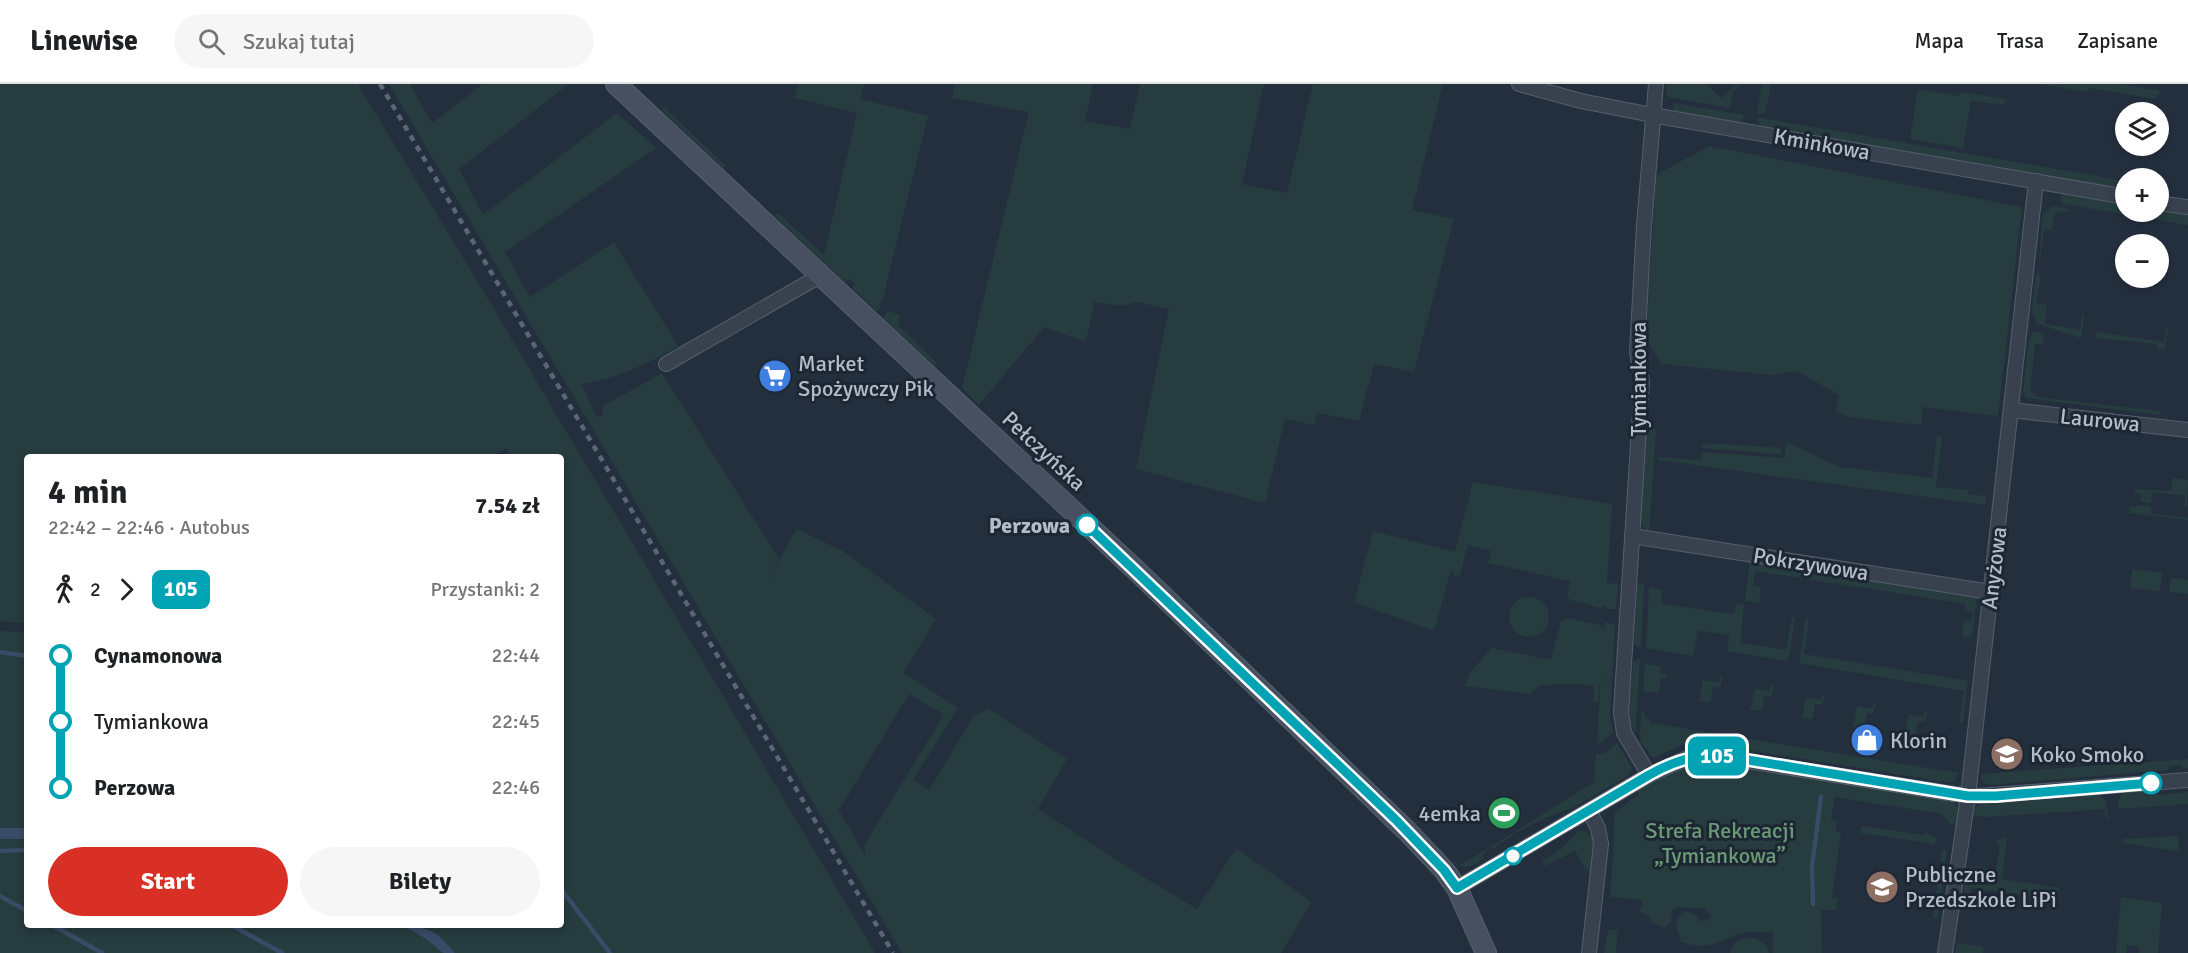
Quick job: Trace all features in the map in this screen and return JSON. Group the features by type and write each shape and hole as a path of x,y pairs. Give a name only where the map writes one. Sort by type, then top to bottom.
{"main road":[{"name":"Pełczyńska","path":"616,84 1139,573 1392,817 1444,870 1457,888 1486,953"}],"street":[{"name":"Kminkowa","path":"1519,84 1581,101 1652,115 2115,195"},
{"name":"Tymiankowa","path":"1649,775 1624,733 1621,721 1642,381 1637,358 1638,324 1656,84"},
{"name":"Anyżowa","path":"1946,953 1968,796 2036,181"},
{"path":"2169,204 2188,207"},
{"path":"666,364 811,281 819,273"},
{"name":"Laurowa","path":"2011,410 2188,430"},
{"name":"Pokrzywowa","path":"1632,536 1991,592"},
{"path":"1457,888 1649,775 1687,758 1717,756 1968,796 1996,796 2188,780"},
{"path":"1589,811 1598,828 1601,844 1589,953"}],"green space":[{"path":"0,84 358,84 491,304 875,953 455,953 444,940 424,928 564,928 564,454 510,454 506,448 496,454 24,454 24,624 0,621"},
{"path":"389,84 410,84 432,123 483,84 569,84 459,169 483,215 617,113 656,148 505,252 530,297 614,242 678,346 632,370 582,384 596,417 602,416 603,406 662,373 779,559 765,588 796,529 843,551 936,619 904,673 958,708 913,780 929,790 973,717 989,709 1067,759 1031,820 1038,809 1197,909 1236,848 1312,902 1281,953 902,953","holes":["909,694 944,714 865,844 865,855 837,807 840,809"]},
{"path":"798,84 864,84 860,99 928,116 883,298 879,305 881,307 876,311 852,288 855,284 849,279 845,282 775,216 778,213 824,255 857,113 794,98"},
{"path":"955,84 1093,84 1085,121 1130,129 1140,84 1264,84 1242,184 1287,193 1313,84 1443,84 1412,210 1454,219 1414,372 1374,364 1359,421 1317,413 1314,425 1285,419 1265,503 1136,469 1169,309 1136,302 1122,306 1094,302 1086,342 1044,327 979,405 962,388 1029,112 952,98"},
{"path":"1667,84 1707,84 1721,98 1737,84 1741,84 1733,92 1730,108 1668,97"},
{"path":"1762,84 1771,84 1765,114 1757,113"},
{"path":"2039,84 2120,84 2161,91 2155,99 2089,88 2087,92"},
{"path":"1918,89 1960,96 1961,92 2005,99 2004,105 1971,101 1963,148 1910,139"},
{"path":"1674,103 1745,115 1741,121 1733,123 1673,112"},
{"path":"664,107 726,166 724,169 662,110"},
{"path":"1757,117 2115,179 2115,189 1763,127 1757,122"},
{"path":"1709,146 2022,207 1998,416 1923,407 1921,425 1848,417 1836,411 1839,395 1797,371 1772,375 1662,364 1646,339 1656,175"},
{"path":"2062,193 2115,202 2115,213 2064,204 2061,201"},
{"path":"2052,206 2069,209 2068,212 2058,211 2054,216 2052,230 2044,229 2039,261 2043,214"},
{"path":"2169,212 2188,215 2188,225 2169,222"},
{"path":"2036,273 2041,278 2036,303 2047,305 2045,323 2080,330 2082,315 2084,316 2081,338 2035,323 2036,319 2032,311"},
{"path":"888,311 900,315 898,325 938,364 934,365 883,318"},
{"path":"2166,327 2168,327 2165,349 2157,348 2157,344 2096,338 2097,332 2164,342"},
{"path":"2032,333 2043,334 2043,344 2035,344 2030,389 2037,397 2160,411 2160,415 2026,398 2023,392 2028,343"},
{"path":"1647,422 1656,431 1649,532 1643,528 1640,521"},
{"path":"1937,436 1942,437 1936,487 1968,490 1968,494 1986,496 1985,505 1658,460 1658,457 1701,460 1702,452 1785,458 1786,442 1840,467 1932,478"},
{"path":"1703,443 1782,448 1781,454 1702,448"},
{"path":"2173,478 2188,480 2187,507 2184,506 2185,496 2153,492 2151,503 2140,502 2141,494 2135,493 2135,489 2171,491"},
{"path":"1473,482 1612,504 1607,583 1618,584 1616,609 1606,609 1606,605 1601,608 1570,600 1567,595 1570,581 1488,563 1491,551 1468,545 1460,575 1455,576 1451,570 1434,631 1354,602 1373,531 1455,552"},
{"path":"2137,505 2151,507 2151,514 2188,518 2188,520 2129,513 2130,507"},
{"path":"1750,559 1977,595 1972,637 1962,636 1964,620 1970,622 1974,614 1967,610 1965,615 1966,604 1755,571 1753,586 1761,587 1759,603 1745,601"},
{"path":"2132,569 2162,573 2160,591 2130,588"},
{"path":"2171,578 2188,580 2188,594 2169,592"},
{"path":"1637,584 1644,585 1641,647 1634,644"},
{"path":"1649,588 1662,590 1661,603 1669,605 1734,614 1737,604 1744,605 1740,643 1786,650 1792,617 1795,618 1788,661 1727,651 1729,635 1698,630 1693,656 1646,648"},
{"path":"1529,597 1537,598 1543,603 1548,609 1548,625 1543,631 1537,636 1529,637 1521,636 1515,631 1510,625 1509,617 1510,609 1515,603 1521,598"},
{"path":"1568,618 1600,625 1604,629 1605,622 1615,625 1610,716 1613,733 1600,743 1597,743 1601,671 1598,702 1593,701 1594,686 1540,685 1530,694 1464,686 1472,670 1492,648 1551,660 1561,621"},
{"path":"1806,619 1809,620 1804,654 1968,681 1963,723 1959,723 1964,691 1799,663"},
{"path":"0,630 24,631 24,828 0,828"},
{"path":"1640,659 1635,735 1630,718 1630,699 1633,662"},
{"path":"1645,664 1661,667 1660,673 1667,675 1666,679 1661,678 1659,693 1643,692"},
{"path":"1720,676 1723,677 1720,688 1713,687 1710,702 1699,701 1703,680 1719,683"},
{"path":"1771,685 1774,685 1771,697 1764,696 1762,710 1750,710 1755,689 1770,691"},
{"path":"1825,694 1822,705 1815,704 1813,719 1802,718 1806,697 1821,700"},
{"path":"1876,703 1873,714 1867,713 1864,728 1853,727 1857,706 1872,709"},
{"path":"1641,710 1651,723 1959,773 1954,782 1945,782 1711,744 1681,745 1652,757 1640,741"},
{"path":"1925,711 1928,711 1925,722 1918,721 1915,736 1904,736 1909,714 1924,717"},
{"path":"1617,743 1632,768 1627,776 1574,807 1516,831 1594,782 1596,754 1605,753"},
{"path":"2188,759 2188,768 2181,769 2181,765 2169,766 2168,770 1989,785 1984,783 1980,777 1982,774"},
{"name":"Strefa Rekreacji „Tymiankowa”","path":"1701,763 1722,763 1949,800 1955,804 1957,809 1957,822 1951,825 1942,814 1835,797 1831,820 1837,821 1836,831 1841,832 1832,897 1838,898 1836,910 1821,910 1822,953 1773,953 1773,932 1743,933 1717,943 1697,946 1680,941 1678,919 1685,912 1690,912 1700,921 1707,921 1711,917 1705,909 1677,907 1672,911 1671,923 1664,928 1651,922 1646,914 1638,912 1642,906 1642,900 1610,897 1615,812 1639,794 1637,790 1674,770"},
{"path":"2146,790 2147,796 2188,792 2188,804 2118,809 2118,800 2123,793"},
{"path":"2098,794 2106,800 2108,820 2105,809 1988,817 1971,815 1975,807 1983,803"},
{"path":"1861,826 1925,835 1925,832 1936,837 1935,844 1860,833"},
{"path":"1579,831 1584,831 1589,836 1593,835 1593,871 1587,871 1575,851 1545,866 1542,861 1556,853"},
{"path":"1514,832 1493,849 1490,847 1482,856 1484,858 1477,863 1466,867 1459,866"},
{"path":"2178,836 2179,851 2123,843 2123,839"},
{"path":"2007,837 2002,879 2059,888 2055,913 2063,916 2054,914 2055,901 2030,897 2028,907 2024,906 2025,896 1971,888 1969,899 1963,897 1966,874 1970,874 1971,866 1996,869 2000,845 1996,843"},
{"path":"0,839 24,839 24,928 407,928 426,939 443,953 0,953"},
{"path":"1942,850 1947,850 1938,919 1933,918"},
{"path":"2121,897 2162,903 2158,953 2139,953 2139,947 2127,945 2126,953 2116,953"},
{"path":"1608,930 1618,930 1616,953 1604,953"},
{"path":"1755,938 1766,945 1769,953 1730,953 1733,945 1739,941"},
{"path":"1957,943 1983,947 1983,953 1955,953"}],"water":[{"path":"0,828 24,828 24,839 0,839"},
{"path":"407,928 423,928 433,932 455,953 443,953 426,939"}],"waterway":[{"path":"0,652 24,656"},
{"path":"1813,904 1812,866 1821,797"},
{"path":"0,851 24,850"},
{"path":"564,893 610,953"},
{"path":"0,896 24,909"},
{"path":"58,928 102,953"},
{"path":"237,928 282,953"}],"railway":[{"path":"380,84 893,953"}],"bus line":[{"name":"105","path":"1087,525 1396,820 1444,870 1457,888 1665,766 1679,760 1704,755 1742,759 1968,796 1996,796 2151,783"}],"place":[{"name":"Market Spożywczy Pik","path":"775,376"},
{"name":"Perzowa","path":"1087,525"},
{"name":"Klorin","path":"1867,740"},
{"name":"Koko Smoko","path":"2007,754"},
{"name":"4emka","path":"1504,813"},
{"name":"Publiczne Przedszkole LiPi","path":"1882,887"}]}
